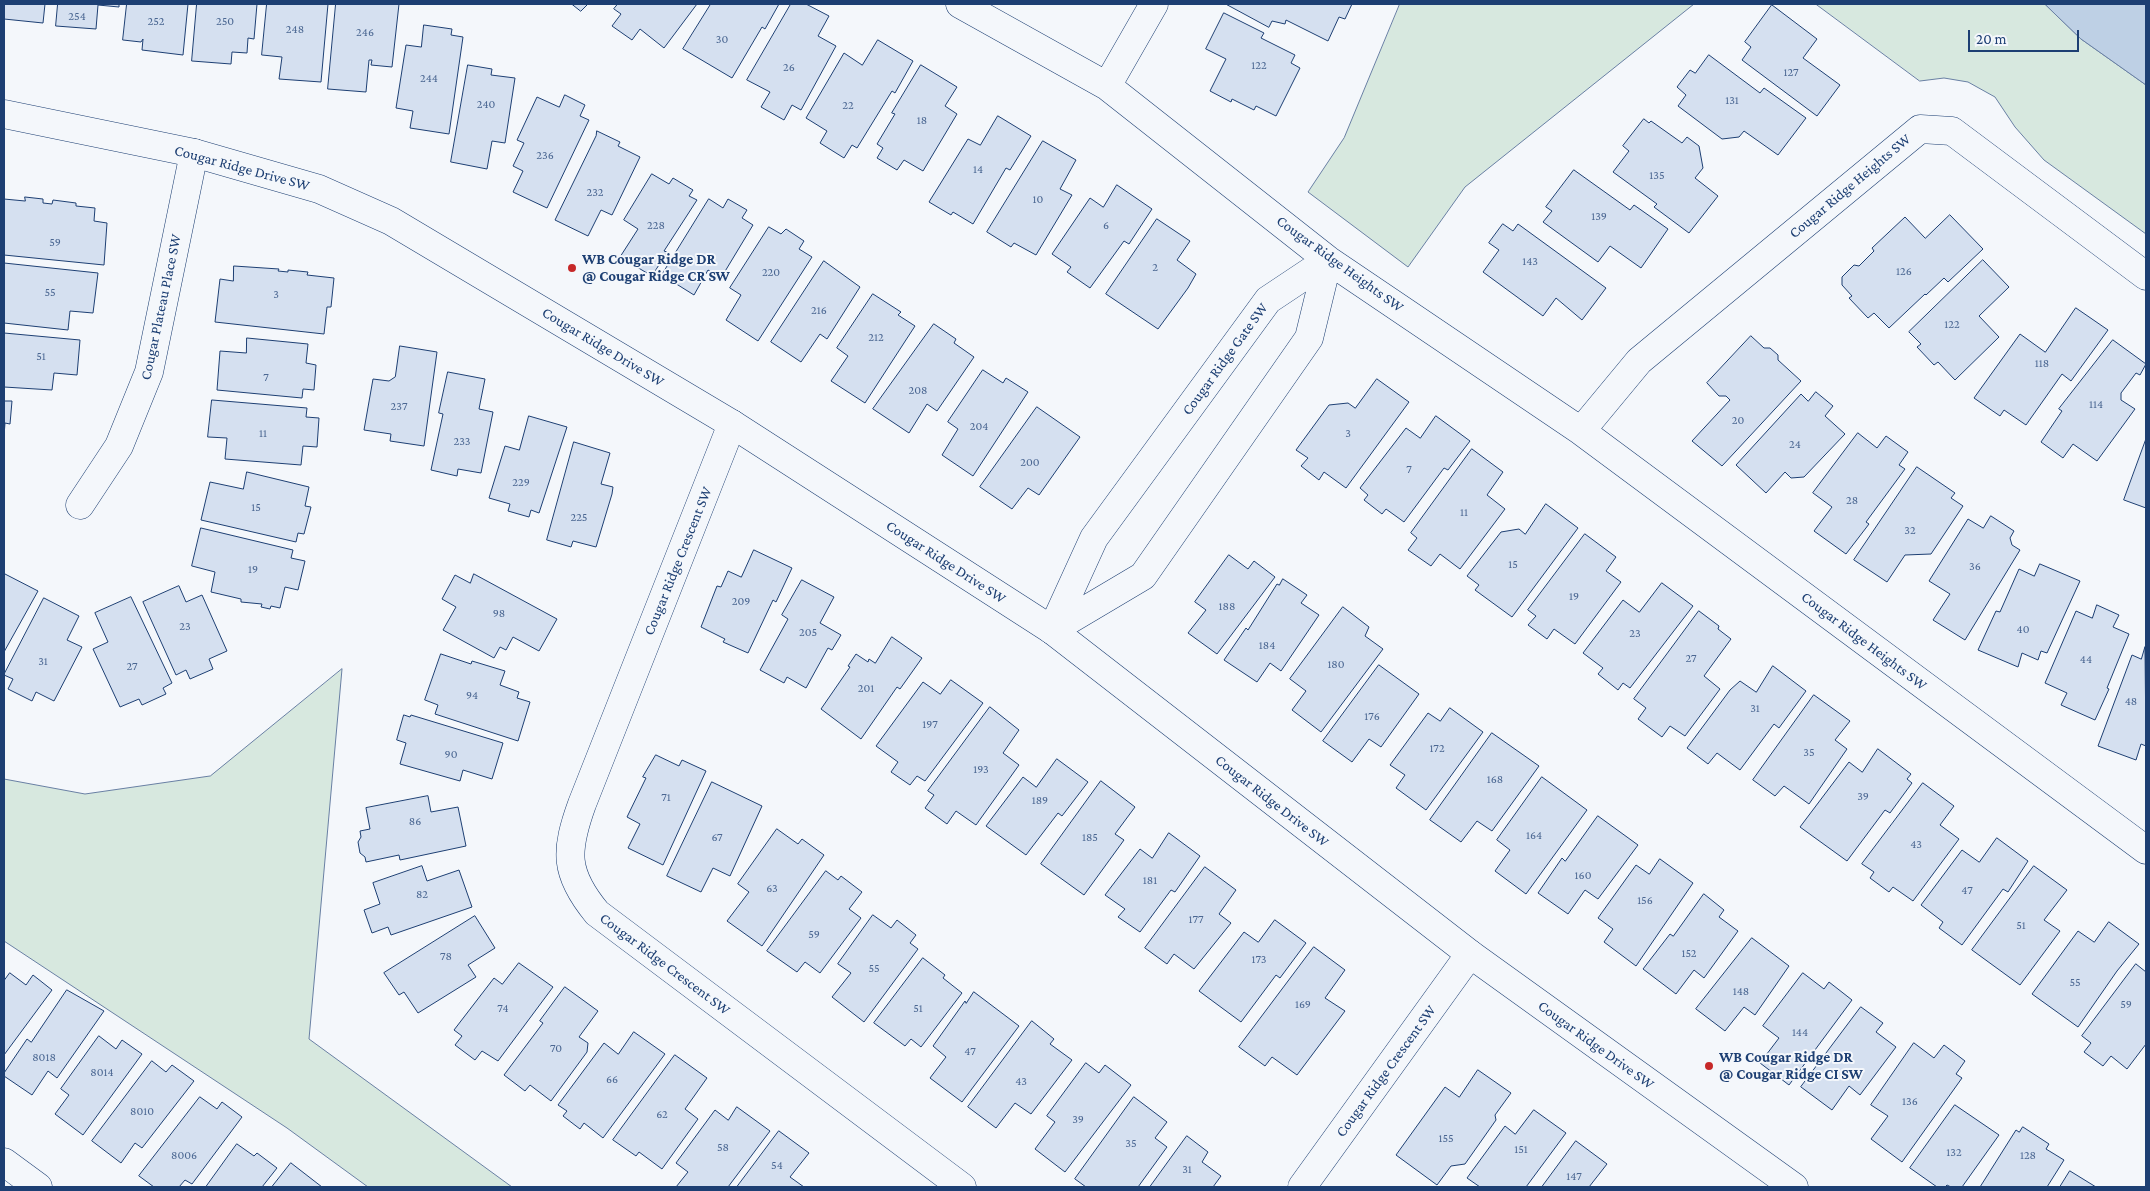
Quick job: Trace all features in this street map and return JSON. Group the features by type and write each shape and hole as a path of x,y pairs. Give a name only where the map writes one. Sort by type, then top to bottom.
{"street":[{"name":"Cougar Ridge Heights SW","path":"960,4 1107,86 1328,260 1581,431 2146,850"},
{"path":"1107,86 1154,4"},
{"name":"Cougar Ridge Drive SW","path":"4,114 194,153 319,189 391,221 732,424 1052,630 1470,954 1794,1187"},
{"name":"Cougar Ridge Heights SW","path":"1581,431 1639,361 1920,128 1952,131 2146,276"},
{"name":"Cougar Plateau Place SW","path":"80,505 119,446 149,372 194,153"},
{"path":"1052,630 1143,576 1309,338 1328,260"},
{"name":"Cougar Ridge Gate SW","path":"1052,630 1094,538 1268,300 1328,260"},
{"name":"Cougar Ridge Crescent SW","path":"732,424 582,804 572,832 570,864 580,892 596,913 962,1187"},
{"name":"Cougar Ridge Crescent SW","path":"1302,1187 1470,954"},
{"path":"4,1162 38,1187"}],"shaded area":[{"path":"1400,4 1694,4 1465,187 1408,267 1308,192 1344,138"},
{"path":"1816,4 2045,4 2081,39 2146,85 2146,234 2044,160 2015,127 1995,97 1968,82 1944,78 1920,81"},
{"path":"342,669 309,1039 512,1187 368,1187 287,1128 4,941 4,779 85,794 210,776"}],"water":[{"path":"2045,4 2146,4 2146,85 2081,39"}],"building":[{"path":"4,4 45,4 43,23 4,19"},
{"path":"58,4 119,4 119,7 98,5 96,29 56,26"},
{"path":"127,4 188,4 183,55 142,50 143,39 141,42 123,40"},
{"path":"197,4 257,4 254,39 248,38 247,53 232,52 231,64 192,61"},
{"path":"267,4 328,4 321,82 279,79 282,57 262,55"},
{"path":"336,4 399,4 392,67 371,65 372,60 369,60 366,92 328,89"},
{"path":"572,4 588,4 581,11"},
{"path":"618,4 697,4 664,48 640,29 632,40 612,26 621,14 614,9"},
{"path":"711,4 779,4 765,29 762,27 732,78 683,49"},
{"path":"791,4 806,4 829,16 818,36 836,46 801,110 792,105 784,120 761,107 770,92 747,80"},
{"path":"1226,4 1352,4 1345,19 1339,17 1328,41 1286,20 1285,24 1272,21 1269,27"},
{"path":"1772,5 1817,39 1803,58 1840,85 1817,116 1742,60 1751,47 1745,42"},
{"path":"1224,13 1264,33 1261,38 1295,55 1291,63 1300,68 1276,116 1256,106 1254,110 1232,99 1231,102 1210,91 1226,59 1206,49"},
{"path":"424,25 452,29 451,35 463,37 449,134 410,128 413,111 396,108 406,45 421,47"},
{"path":"878,40 913,61 895,93 892,91 857,148 852,145 844,158 820,143 827,131 806,118 844,53 862,65"},
{"path":"1709,55 1760,93 1764,88 1806,118 1778,155 1744,131 1739,137 1722,139 1678,106 1686,95 1677,87 1690,70 1695,73"},
{"path":"468,65 492,69 491,75 515,78 505,143 492,141 487,169 451,162"},
{"path":"921,65 957,87 945,106 957,114 923,171 904,160 897,170 877,158 883,148 877,144 895,114 892,113"},
{"path":"565,95 585,105 580,116 589,120 547,208 513,192 523,171 513,166 524,143 517,140 537,97 559,107"},
{"path":"998,116 1031,136 1010,170 1006,168 973,224 953,212 951,215 929,202 968,139 980,145"},
{"path":"1644,119 1649,123 1651,121 1682,143 1687,137 1699,146 1703,168 1695,178 1718,196 1689,233 1654,207 1657,204 1613,172 1629,151 1623,146"},
{"path":"597,131 620,142 618,146 640,157 612,215 601,210 588,236 555,220"},
{"path":"1043,141 1076,160 1060,189 1072,195 1036,255 1014,243 1011,247 987,232"},
{"path":"1574,170 1630,210 1634,205 1668,229 1641,268 1610,246 1598,262 1543,222 1552,211 1546,207"},
{"path":"652,174 669,184 673,178 693,190 689,196 697,200 664,251 667,252 652,276 620,257 638,229 624,220"},
{"path":"1117,185 1152,209 1129,244 1124,241 1090,288 1067,272 1071,267 1052,254 1090,198 1103,207"},
{"path":"25,197 43,199 43,203 52,204 53,200 76,203 76,206 95,208 94,221 107,223 104,265 4,255 4,199 25,201"},
{"path":"709,199 723,208 728,199 747,210 742,218 753,225 721,278 708,270 694,295 662,275"},
{"path":"1950,215 1983,249 1948,282 1944,278 1889,328 1874,313 1868,318 1849,298 1852,296 1842,285 1842,277 1854,265 1859,266 1874,251 1872,248 1905,217 1925,238"},
{"path":"1157,219 1190,241 1177,260 1196,274 1158,329 1106,294"},
{"path":"1503,224 1513,231 1518,224 1606,288 1582,320 1556,298 1543,316 1483,272 1499,250 1489,243"},
{"path":"769,227 781,234 786,229 804,241 799,249 812,257 758,341 726,320 741,295 730,288"},
{"path":"1983,260 2009,287 1979,316 1999,337 1955,380 1938,362 1934,365 1917,347 1921,344 1909,332"},
{"path":"824,261 860,287 827,339 820,334 801,362 771,342"},
{"path":"4,263 98,273 93,313 70,311 68,330 4,323"},
{"path":"234,266 279,269 278,271 288,272 288,270 308,272 307,275 334,278 331,307 327,307 324,334 215,322 220,279 233,281"},
{"path":"873,294 901,312 898,315 915,326 865,403 831,381 848,356 837,348"},
{"path":"2076,308 2108,330 2071,381 2062,374 2026,425 2004,410 2000,416 1974,398 2020,334 2045,352"},
{"path":"934,324 956,339 954,343 974,357 937,411 927,404 909,433 873,409"},
{"path":"4,333 80,340 77,375 54,373 52,390 4,387"},
{"path":"1751,336 1764,348 1770,348 1778,355 1778,360 1801,381 1722,466 1692,441 1730,400 1726,396 1719,396 1707,383"},
{"path":"247,338 308,344 306,363 316,365 314,390 303,389 302,398 217,390 220,351 246,353"},
{"path":"2113,340 2146,364 2140,375 2136,373 2121,393 2121,400 2135,409 2097,461 2073,444 2063,458 2041,442 2062,411 2059,409"},
{"path":"400,346 437,352 424,446 390,441 391,434 364,430 373,379 389,381 395,377"},
{"path":"983,370 1003,383 1006,378 1028,392 973,476 942,455 958,429 948,422"},
{"path":"448,372 485,379 479,409 493,412 481,473 458,469 457,476 431,470 443,414 439,413"},
{"path":"1377,379 1409,402 1346,488 1324,472 1319,480 1301,466 1308,458 1296,450 1329,405 1348,403 1355,408"},
{"path":"1816,392 1833,406 1825,416 1845,434 1804,477 1791,478 1785,472 1766,493 1736,465 1801,394 1808,401"},
{"path":"212,400 307,408 306,417 319,418 317,447 303,446 301,465 225,459 227,438 208,437"},
{"path":"4,401 12,401 10,424 5,423 4,436"},
{"path":"1037,407 1080,437 1039,495 1028,488 1012,509 980,487"},
{"path":"529,416 567,427 539,513 531,510 529,517 508,511 510,504 489,498 505,446 519,450"},
{"path":"1436,416 1470,441 1448,470 1444,468 1404,522 1386,509 1382,514 1364,500 1368,495 1360,488 1406,428 1420,438"},
{"path":"1858,433 1877,448 1886,436 1908,452 1899,465 1905,469 1866,522 1869,524 1846,554 1814,531 1832,507 1813,493"},
{"path":"2146,439 2146,508 2124,500"},
{"path":"574,442 610,453 601,484 613,487 612,494 596,547 573,541 571,547 547,540"},
{"path":"1472,449 1503,472 1487,495 1505,509 1460,569 1440,554 1431,566 1408,550 1417,538 1411,533"},
{"path":"1917,467 1955,493 1951,498 1963,506 1931,554 1905,555 1887,582 1854,560"},
{"path":"247,472 309,487 305,506 311,507 304,534 298,533 296,542 201,520 210,482 243,489"},
{"path":"1546,504 1578,528 1512,617 1475,590 1479,585 1467,576 1501,532 1519,529 1525,534"},
{"path":"1991,516 2014,531 2010,538 2012,545 2020,550 1965,640 1933,620 1950,594 1929,581 1968,519 1983,528"},
{"path":"201,528 293,550 291,558 305,561 298,590 285,587 280,608 271,606 270,609 261,607 262,604 241,602 241,599 211,592 215,572 192,566"},
{"path":"1585,534 1616,557 1606,571 1621,582 1575,644 1554,629 1547,639 1528,625 1536,616 1528,610"},
{"path":"754,550 792,568 776,602 773,600 748,653 723,642 725,639 701,627 717,586 721,587 728,571 741,577"},
{"path":"1229,555 1248,569 1254,561 1275,577 1217,654 1188,633 1206,610 1195,602"},
{"path":"2040,564 2080,581 2047,653 2041,651 2038,660 2022,653 2018,667 1978,650 1996,611 2000,612 2019,569 2034,576"},
{"path":"5,574 38,591 4,652 4,576"},
{"path":"474,574 557,619 539,651 513,637 506,650 500,647 494,658 443,630 456,607 442,599 455,575 470,583"},
{"path":"1283,579 1307,595 1301,603 1319,615 1281,671 1270,663 1257,682 1224,660 1246,628 1248,630 1277,584 1279,585"},
{"path":"802,580 834,597 820,623 841,635 832,650 828,648 806,688 787,677 784,683 760,670 788,619 782,615"},
{"path":"1662,583 1693,606 1630,688 1623,683 1618,690 1598,674 1603,668 1583,653 1623,600 1639,612"},
{"path":"179,586 186,602 202,595 227,651 209,659 213,669 190,679 186,670 176,675 143,602"},
{"path":"131,597 172,683 163,688 166,694 142,705 139,699 120,707 93,649 108,642 95,613"},
{"path":"44,598 79,616 67,640 82,647 54,701 36,692 32,701 8,689 13,679 4,675"},
{"path":"2097,605 2119,615 2113,627 2129,634 2107,688 2109,689 2095,720 2061,705 2067,693 2045,683 2076,611 2092,618"},
{"path":"1343,607 1369,627 1365,636 1383,649 1321,732 1292,710 1306,691 1290,679"},
{"path":"1699,611 1719,626 1718,629 1731,639 1704,676 1720,689 1685,736 1670,726 1662,737 1638,719 1646,708 1634,699"},
{"path":"892,637 922,658 900,689 897,687 861,739 821,709 850,667 848,666 856,654 868,662 869,659 875,663"},
{"path":"2145,647 2146,746 2141,744 2136,760 2098,746 2132,655 2141,659"},
{"path":"441,654 471,664 472,661 505,671 500,685 519,692 517,698 530,702 518,741 435,714 438,705 425,700"},
{"path":"1379,665 1419,694 1381,747 1369,739 1352,762 1323,741"},
{"path":"1773,666 1806,691 1779,728 1774,724 1740,770 1717,753 1708,764 1687,748 1730,690 1740,681 1756,692"},
{"path":"951,680 983,703 925,781 917,776 910,785 891,772 898,762 876,746 923,682 940,694"},
{"path":"1814,695 1850,721 1835,740 1847,749 1809,804 1784,786 1775,796 1753,780"},
{"path":"990,707 1019,730 1003,753 1019,765 976,825 956,811 947,824 925,808 934,795 928,791"},
{"path":"1450,708 1483,732 1426,810 1396,788 1405,775 1390,765 1428,713 1440,721"},
{"path":"404,715 410,717 411,715 503,743 492,779 463,770 460,781 400,764 406,743 397,740"},
{"path":"1492,733 1539,766 1492,831 1477,821 1461,842 1430,820"},
{"path":"1878,749 1911,774 1907,779 1912,783 1890,813 1885,810 1847,861 1800,827 1849,762 1862,772"},
{"path":"656,755 679,766 682,760 706,771 663,865 628,848 640,824 627,817 646,778 643,777"},
{"path":"1057,759 1088,782 1062,816 1058,813 1026,855 986,826 1023,777 1036,787"},
{"path":"1542,777 1587,810 1526,894 1495,871 1510,850 1497,840"},
{"path":"1101,781 1135,807 1115,834 1124,840 1084,895 1041,864"},
{"path":"712,782 762,806 730,876 713,868 701,892 667,876"},
{"path":"1923,783 1954,806 1940,825 1959,839 1913,901 1893,887 1889,892 1870,878 1874,872 1862,864"},
{"path":"428,796 431,812 458,807 466,846 400,860 399,855 366,862 365,857 360,853 358,842 361,837 360,831 370,829 366,808"},
{"path":"1598,816 1638,845 1598,899 1585,890 1568,914 1538,893 1562,858 1565,861"},
{"path":"777,829 798,844 802,839 824,855 762,946 727,921 749,892 738,884"},
{"path":"1169,833 1200,856 1175,892 1171,890 1140,932 1118,917 1125,909 1105,895 1140,849 1152,858"},
{"path":"1997,838 2028,861 2008,892 2003,889 1962,945 1939,928 1943,922 1921,905 1962,850 1979,862"},
{"path":"1660,859 1693,883 1636,966 1604,942 1613,929 1598,918 1636,865 1649,874"},
{"path":"422,866 427,881 459,870 472,907 391,935 388,927 372,933 364,910 380,904 373,883"},
{"path":"2034,866 2067,890 2044,920 2060,931 2020,985 1972,950"},
{"path":"1205,867 1236,890 1219,914 1231,923 1194,969 1174,954 1167,964 1145,948"},
{"path":"826,871 838,880 841,876 862,892 849,909 861,918 820,973 805,962 797,972 767,951"},
{"path":"1704,894 1724,910 1719,917 1738,931 1704,978 1694,970 1676,994 1643,969 1670,934 1673,936"},
{"path":"873,915 891,928 897,920 916,935 910,943 918,949 864,1022 832,997 851,973 838,964"},
{"path":"475,916 495,948 468,965 476,977 418,1013 404,992 399,995 384,973"},
{"path":"1275,920 1306,943 1280,978 1276,975 1241,1022 1199,991 1244,932 1258,942"},
{"path":"2109,922 2139,944 2117,971 2078,1027 2032,994 2078,931 2094,942"},
{"path":"1752,938 1789,966 1755,1015 1744,1007 1725,1031 1696,1009"},
{"path":"1314,947 1345,970 1325,998 1345,1011 1297,1075 1272,1057 1265,1066 1239,1047"},
{"path":"923,958 945,975 943,978 962,993 921,1047 911,1039 905,1046 874,1023"},
{"path":"519,963 553,987 498,1061 482,1051 475,1060 455,1045 462,1036 454,1030 494,978 502,984"},
{"path":"2136,964 2146,972 2146,1044 2127,1069 2111,1056 2103,1066 2084,1052 2091,1043 2082,1036"},
{"path":"10,973 26,985 33,975 52,990 4,1055 4,981"},
{"path":"1803,973 1824,989 1829,982 1852,1000 1789,1085 1760,1063 1779,1038 1763,1026"},
{"path":"565,987 598,1011 579,1037 588,1043 587,1052 551,1101 530,1085 525,1091 504,1075 543,1023 540,1021"},
{"path":"67,990 104,1011 57,1078 48,1071 32,1095 4,1076 4,1073 27,1039 31,1042"},
{"path":"974,992 1019,1026 962,1102 930,1078 946,1057 933,1046 965,1001 966,1003"},
{"path":"1861,1007 1883,1023 1876,1032 1896,1047 1860,1095 1849,1086 1832,1110 1801,1087"},
{"path":"1032,1021 1054,1039 1050,1044 1072,1060 1031,1114 1015,1103 996,1128 968,1107"},
{"path":"634,1032 665,1054 603,1138 584,1123 580,1129 563,1116 567,1111 558,1105 604,1043 618,1054"},
{"path":"99,1036 116,1049 122,1040 142,1054 83,1135 55,1114 69,1095 61,1089"},
{"path":"1914,1043 1934,1058 1944,1045 1965,1061 1956,1074 1962,1078 1902,1162 1871,1139 1888,1116 1871,1105"},
{"path":"675,1055 707,1078 685,1109 698,1119 662,1169 639,1152 636,1156 613,1140"},
{"path":"152,1061 166,1072 172,1065 194,1081 142,1148 135,1143 121,1163 92,1141"},
{"path":"1086,1063 1099,1073 1105,1065 1131,1085 1065,1172 1035,1149 1055,1122 1047,1116"},
{"path":"1478,1070 1511,1093 1495,1115 1496,1120 1465,1164 1451,1166 1437,1185 1396,1155 1445,1087 1459,1097"},
{"path":"200,1097 217,1109 222,1102 242,1117 192,1184 185,1180 179,1187 154,1187 139,1176"},
{"path":"1134,1097 1167,1122 1155,1138 1167,1147 1138,1187 1086,1187 1075,1179"},
{"path":"1955,1105 1999,1135 1962,1187 1947,1185 1945,1187 1937,1187 1910,1168"},
{"path":"737,1107 770,1131 728,1187 676,1187 688,1172 676,1163 715,1110 728,1120"},
{"path":"1534,1110 1566,1133 1526,1187 1480,1187 1467,1178 1505,1126 1515,1134"},
{"path":"2023,1127 2049,1144 2046,1149 2064,1160 2047,1187 1980,1187 2016,1130 2019,1132"},
{"path":"779,1131 809,1153 790,1177 804,1187 737,1187"},
{"path":"1187,1136 1208,1152 1202,1162 1221,1176 1213,1187 1150,1187"},
{"path":"1576,1141 1607,1164 1589,1187 1542,1187"},
{"path":"237,1144 254,1156 257,1153 277,1168 262,1187 206,1187"},
{"path":"291,1163 322,1187 272,1187"},
{"path":"2070,1171 2096,1187 2060,1187"}],"place":[{"name":"WB Cougar Ridge DR @ Cougar Ridge CR SW","path":"572,268"},
{"name":"WB Cougar Ridge DR @ Cougar Ridge CI SW","path":"1709,1066"}]}
